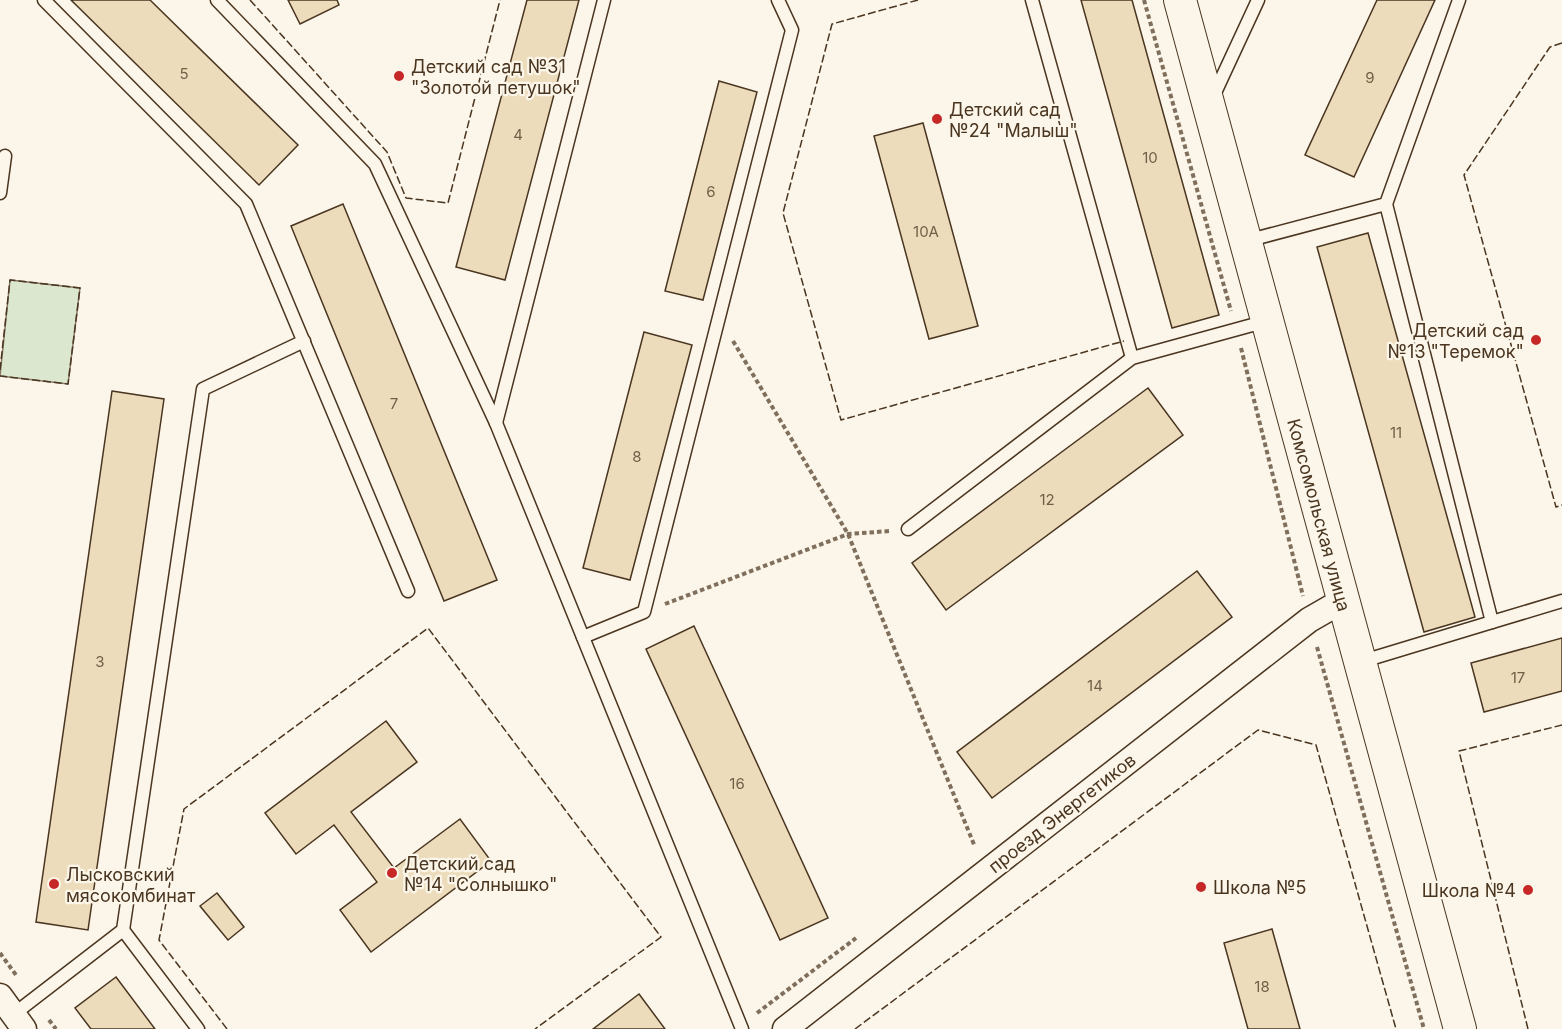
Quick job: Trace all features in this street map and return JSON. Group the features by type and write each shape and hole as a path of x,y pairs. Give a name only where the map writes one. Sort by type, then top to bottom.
{"street":[{"name":"Комсомольская улица","path":"1180,0 1460,1029"},
{"name":"проезд Энергетиков","path":"785,1029 1309,620 1342,601"}],"lane":[{"path":"44,0 246,204 408,591"},
{"path":"217,0 375,164 496,423 742,1029"},
{"path":"496,423 604,0"},
{"path":"582,637 644,612 792,30 778,0"},
{"path":"1032,0 1132,358"},
{"path":"1209,107 1258,0"},
{"path":"1459,0 1386,204 1492,622"},
{"path":"0,193 5,156"},
{"path":"1245,241 1386,204"},
{"path":"908,529 1132,358 1267,321"},
{"path":"13,1013 123,930 202,389 304,342"},
{"path":"1359,662 1562,602"},
{"path":"123,930 198,1029"}],"path":[{"path":"1144,0 1236,328 1309,620 1424,1029"},
{"path":"719,317 848,534 975,847"},
{"path":"644,612 848,534 908,529"}],"green space":[{"path":"10,280 80,288 68,384 0,376"}],"building":[{"path":"71,0 150,0 298,145 259,185"},
{"path":"288,0 337,0 339,5 300,24"},
{"path":"527,0 579,0 505,280 456,267"},
{"path":"1081,0 1132,0 1219,315 1172,328"},
{"path":"1377,0 1435,0 1354,177 1305,155"},
{"path":"719,81 757,92 703,300 665,291"},
{"path":"923,123 978,326 929,339 874,136"},
{"path":"343,204 497,580 444,601 291,226"},
{"path":"1368,233 1475,617 1424,632 1317,247"},
{"path":"644,332 692,345 630,580 583,568"},
{"path":"1148,388 1183,435 946,610 912,563"},
{"path":"112,391 164,399 88,930 36,922"},
{"path":"1197,571 1232,617 992,798 957,752"},
{"path":"694,626 828,918 780,940 646,649"},
{"path":"1562,638 1562,691 1484,712 1471,663"},
{"path":"386,721 417,762 351,812 394,868 460,819 491,861 371,952 340,910 377,882 334,825 296,854 265,813"},
{"path":"217,893 244,927 228,940 200,906"},
{"path":"1272,929 1300,1029 1248,1029 1224,943"},
{"path":"116,977 155,1029 91,1029 75,1008"},
{"path":"639,994 665,1029 593,1029"}],"fence":[{"path":"250,0 387,152 406,198 448,203 500,0"},
{"path":"918,0 832,24 783,213 841,420 1124,341"},
{"path":"1562,43 1550,47 1464,175 1556,507 1562,505"},
{"path":"0,370 10,280 80,288 68,384 0,376"},
{"path":"227,1029 159,940 184,809 428,628 661,937 535,1029"},
{"path":"1528,1029 1459,751 1562,725"},
{"path":"855,1029 1258,730 1316,745 1396,1029"}],"place":[{"name":"Детский сад №31 \"Золотой петушок\"","path":"399,76"},
{"name":"Детский сад №24 \"Малыш\"","path":"937,119"},
{"name":"Детский сад №13 \"Теремок\"","path":"1536,340"},
{"name":"Детский сад №14 \"Солнышко\"","path":"392,873"},
{"name":"Лысковский мясокомбинат","path":"54,884"},
{"name":"Школа №5","path":"1201,887"},
{"name":"Школа №4","path":"1528,890"}]}
